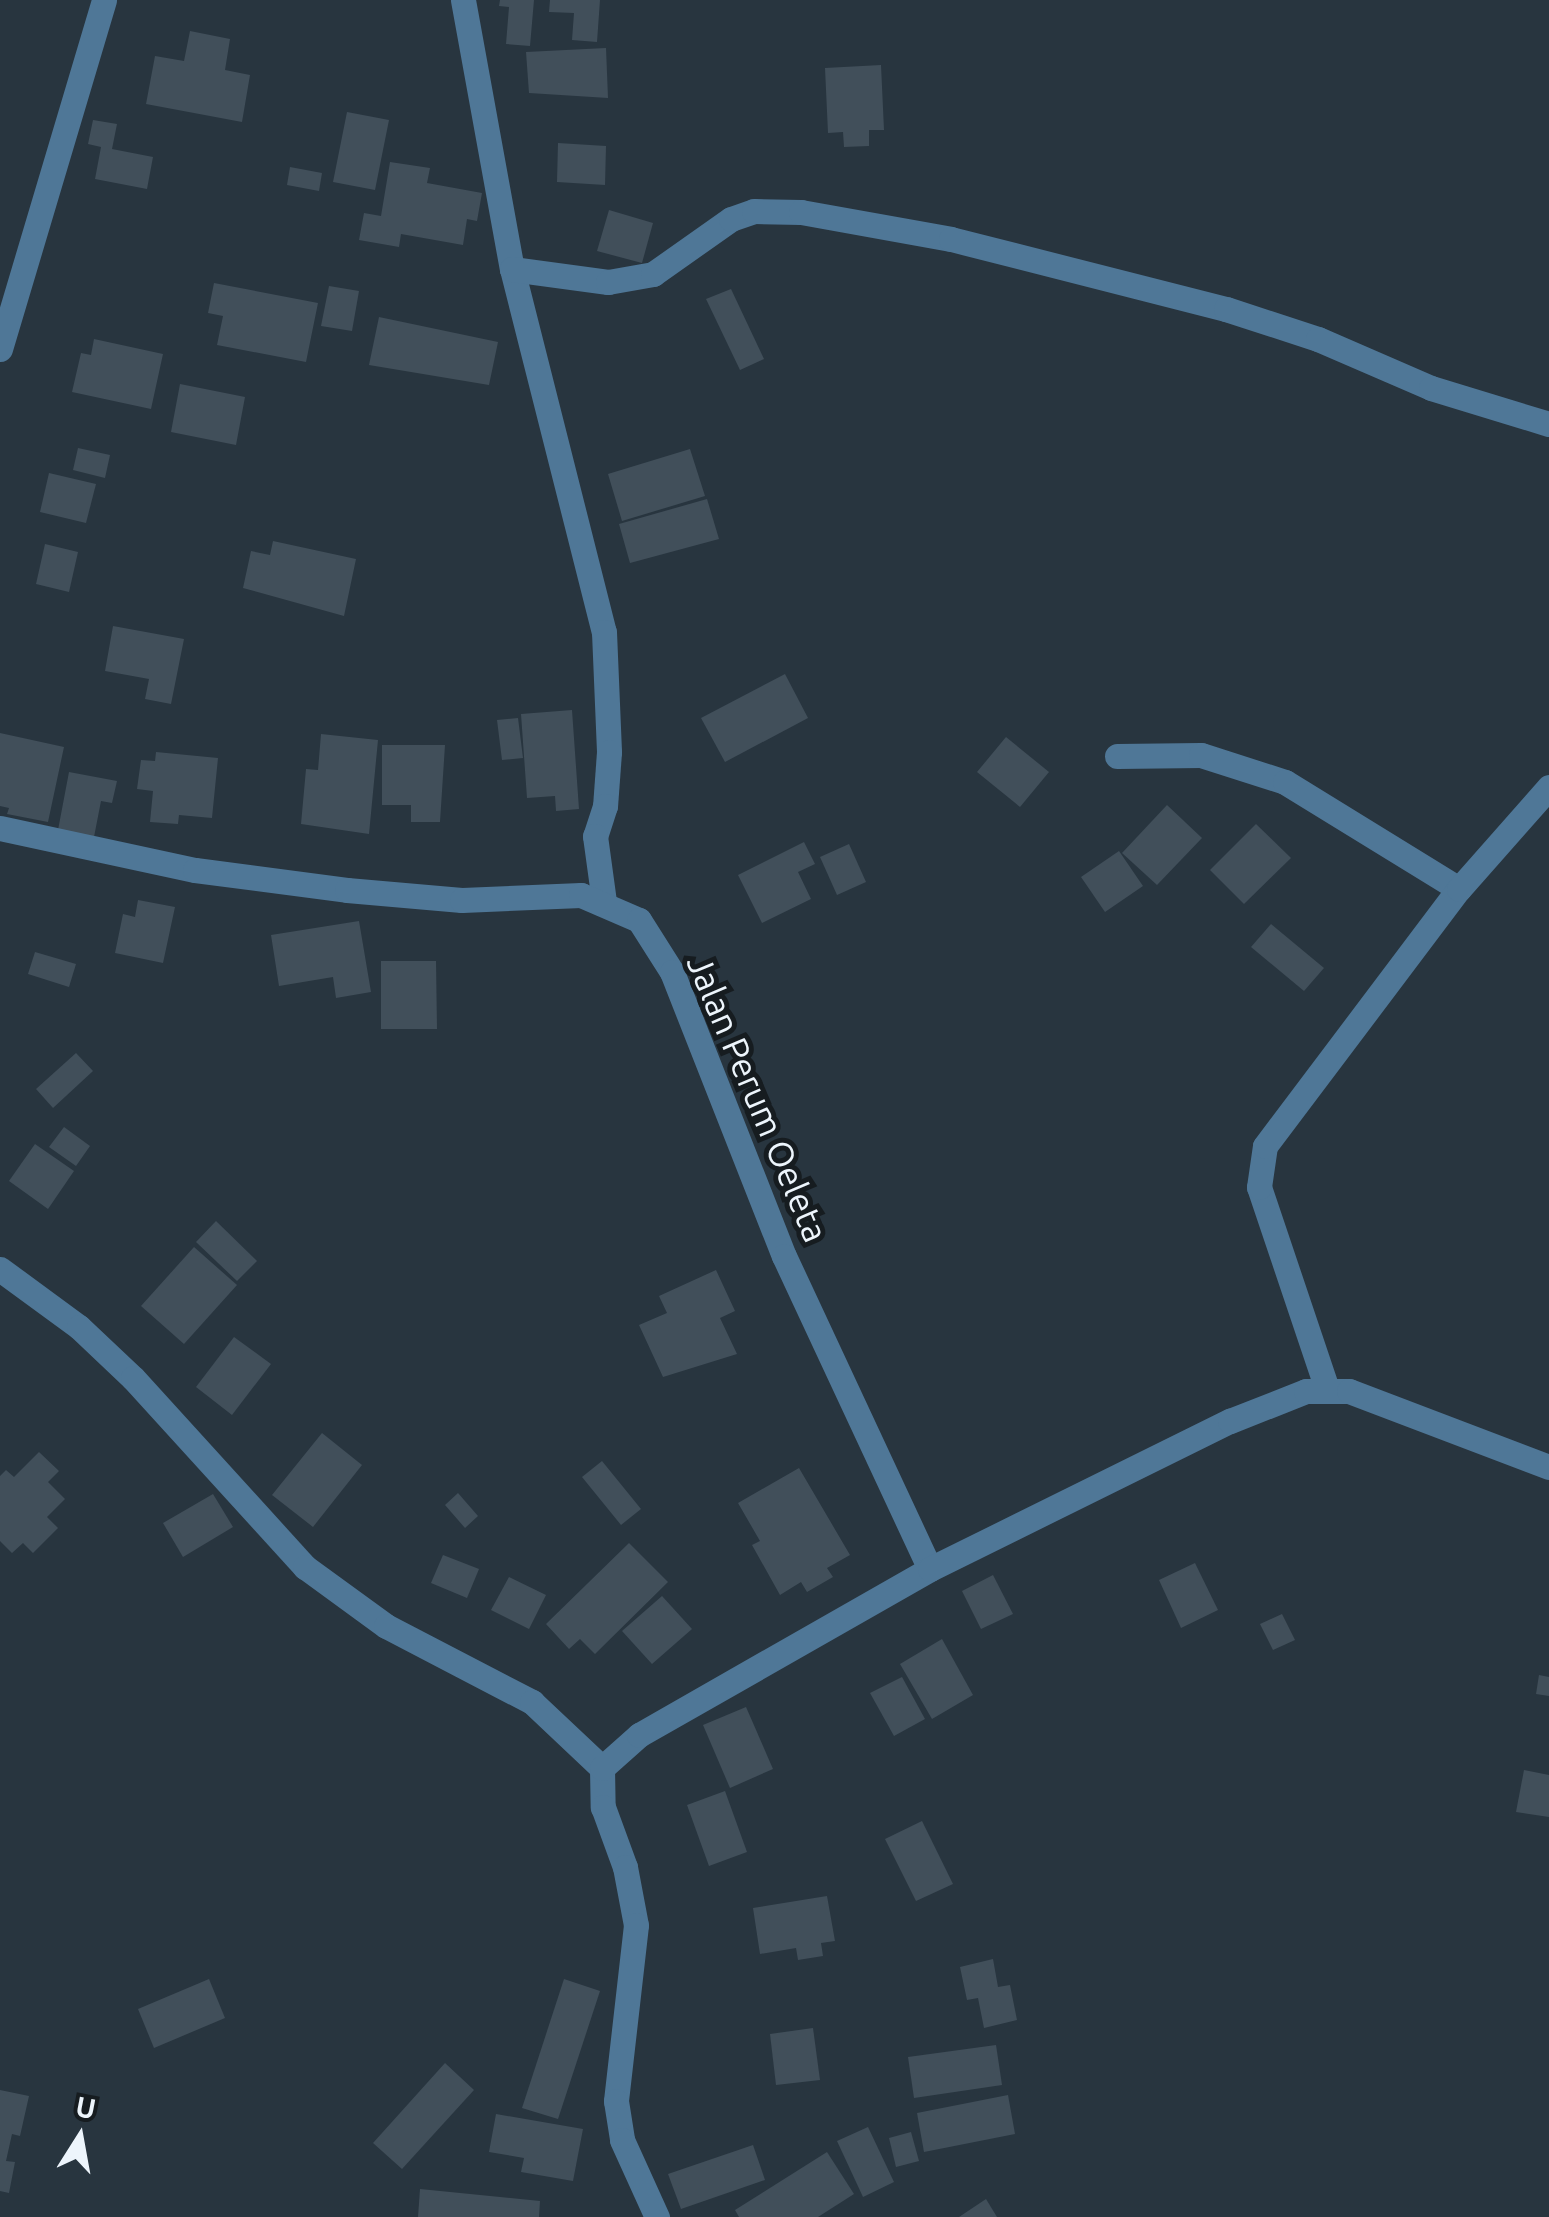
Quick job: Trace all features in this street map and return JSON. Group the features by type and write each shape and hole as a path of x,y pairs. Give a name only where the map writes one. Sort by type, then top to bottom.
{"street":[{"path":"0,349 104,0"},
{"path":"463,0 512,269 604,632 609,752 606,806 595,836 604,902"},
{"path":"512,269 608,282 654,274 731,218 754,211 802,212 951,239 1226,309 1318,339 1431,388 1549,424"},
{"path":"1117,756 1201,755 1284,782 1460,888"},
{"path":"1326,1386 1259,1188 1259,1163 1265,1146 1460,888 1549,787"},
{"name":"Jalan Perum Oeleta","path":"0,828 195,870 347,890 462,900 581,895 639,920 672,972 784,1256 930,1569"},
{"path":"0,1269 79,1326 133,1378 317,1577 386,1626 532,1702 602,1768 603,1807 625,1868 636,1925 616,2100 622,2140 657,2217"},
{"path":"602,1768 639,1735 930,1569 1230,1421 1326,1386 1549,1467"}],"building":[{"path":"500,0 534,0 530,46 506,44 509,7 499,6"},
{"path":"550,0 600,0 597,42 572,40 574,13 549,12"},
{"path":"190,31 230,39 225,70 250,75 242,122 146,104 155,56 184,61"},
{"path":"606,48 608,98 529,93 526,52"},
{"path":"881,65 884,130 869,130 869,146 844,147 843,132 828,133 825,68"},
{"path":"347,112 389,120 375,190 333,182"},
{"path":"93,120 117,124 112,149 153,157 147,189 95,179 101,147 88,144"},
{"path":"558,143 606,146 605,185 557,182"},
{"path":"390,162 430,168 427,183 482,193 477,221 467,219 463,245 401,234 399,247 359,240 364,213 381,216"},
{"path":"290,167 322,173 319,191 287,185"},
{"path":"609,210 653,223 642,263 597,251"},
{"path":"214,283 318,303 306,362 217,345 223,316 208,313"},
{"path":"329,286 359,291 352,331 321,326"},
{"path":"731,289 764,359 740,370 706,299"},
{"path":"379,317 498,342 489,385 369,365"},
{"path":"94,339 163,354 151,409 72,392 81,353 91,355"},
{"path":"180,384 245,397 236,445 171,432"},
{"path":"78,448 110,455 105,478 73,470"},
{"path":"690,449 705,496 622,521 608,474"},
{"path":"49,473 96,484 86,523 40,512"},
{"path":"707,499 719,539 630,563 619,524"},
{"path":"273,541 356,559 344,616 243,588 251,551 270,555"},
{"path":"45,544 78,552 69,592 36,584"},
{"path":"113,626 184,639 171,704 145,699 149,679 105,671"},
{"path":"785,674 808,718 725,762 701,718"},
{"path":"572,710 579,809 556,811 555,796 527,798 521,714"},
{"path":"518,718 523,758 502,760 497,720"},
{"path":"0,733 64,747 48,822 7,814 9,808 0,806"},
{"path":"321,734 378,740 369,834 301,824 306,769 318,770"},
{"path":"1006,737 1049,772 1020,807 977,772"},
{"path":"382,745 445,745 440,822 411,822 411,805 382,805"},
{"path":"156,752 218,758 212,818 179,815 178,824 150,822 153,791 137,789 141,760 155,761"},
{"path":"69,772 117,781 112,803 101,801 94,837 58,830"},
{"path":"1167,805 1202,838 1157,885 1122,853"},
{"path":"1256,824 1291,858 1244,904 1210,870"},
{"path":"804,842 815,864 798,872 811,899 762,923 738,875"},
{"path":"849,844 866,882 837,895 820,857"},
{"path":"1119,851 1143,886 1105,912 1081,877"},
{"path":"138,900 175,907 163,963 115,953 123,914 135,917"},
{"path":"359,921 371,992 336,998 333,977 279,986 271,935"},
{"path":"1271,924 1324,968 1304,991 1251,947"},
{"path":"35,952 76,964 69,987 28,974"},
{"path":"381,961 436,961 437,1029 381,1029"},
{"path":"76,1053 93,1071 53,1108 36,1089"},
{"path":"64,1127 90,1146 76,1166 49,1147"},
{"path":"35,1144 74,1171 48,1209 9,1181"},
{"path":"216,1221 257,1261 237,1281 196,1242"},
{"path":"194,1247 237,1285 184,1344 141,1306"},
{"path":"716,1270 735,1311 720,1318 737,1354 663,1377 639,1325 667,1313 659,1296"},
{"path":"234,1337 271,1364 232,1415 196,1387"},
{"path":"322,1433 362,1465 313,1527 272,1495"},
{"path":"39,1452 59,1471 48,1482 65,1499 47,1517 58,1528 33,1553 23,1543 12,1553 0,1541 0,1476 6,1470 14,1477"},
{"path":"602,1461 641,1509 621,1525 582,1477"},
{"path":"799,1468 850,1555 827,1568 833,1577 807,1592 801,1582 780,1595 752,1545 760,1541 738,1503"},
{"path":"458,1493 478,1516 465,1528 445,1505"},
{"path":"213,1494 233,1527 183,1557 163,1523"},
{"path":"629,1543 668,1582 595,1654 580,1639 569,1649 546,1624"},
{"path":"443,1555 479,1569 467,1598 431,1583"},
{"path":"1195,1563 1218,1610 1181,1628 1159,1580"},
{"path":"993,1575 1013,1614 981,1629 962,1591"},
{"path":"509,1577 546,1595 529,1629 491,1610"},
{"path":"662,1596 692,1629 652,1664 622,1631"},
{"path":"1282,1614 1295,1640 1273,1650 1260,1624"},
{"path":"942,1639 973,1695 932,1719 900,1664"},
{"path":"1539,1675 1549,1677 1549,1696 1536,1694"},
{"path":"902,1677 925,1719 894,1736 870,1693"},
{"path":"746,1707 773,1769 730,1788 703,1725"},
{"path":"1524,1770 1549,1775 1549,1817 1516,1812"},
{"path":"725,1791 747,1852 709,1866 687,1805"},
{"path":"922,1821 953,1884 916,1901 885,1839"},
{"path":"827,1896 835,1941 821,1943 823,1956 798,1960 796,1948 760,1954 753,1908"},
{"path":"993,1959 998,1987 1010,1985 1017,2020 984,2028 978,1998 967,2000 960,1967"},
{"path":"209,1979 225,2018 154,2048 138,2009"},
{"path":"564,1979 600,1991 558,2119 522,2108"},
{"path":"813,2028 820,2080 776,2085 770,2034"},
{"path":"996,2045 1002,2085 914,2098 908,2057"},
{"path":"445,2063 474,2090 402,2169 373,2143"},
{"path":"0,2090 29,2096 20,2136 12,2134 6,2161 15,2162 9,2193 0,2191"},
{"path":"1008,2095 1015,2134 924,2152 917,2113"},
{"path":"496,2114 583,2129 573,2181 521,2172 524,2158 489,2152"},
{"path":"868,2127 894,2182 863,2197 837,2141"},
{"path":"911,2132 919,2161 896,2167 889,2138"},
{"path":"753,2145 765,2180 681,2209 668,2174"},
{"path":"827,2152 854,2194 818,2217 739,2217 735,2210"},
{"path":"420,2189 540,2201 539,2217 418,2217"},
{"path":"986,2199 997,2217 959,2217"}]}
